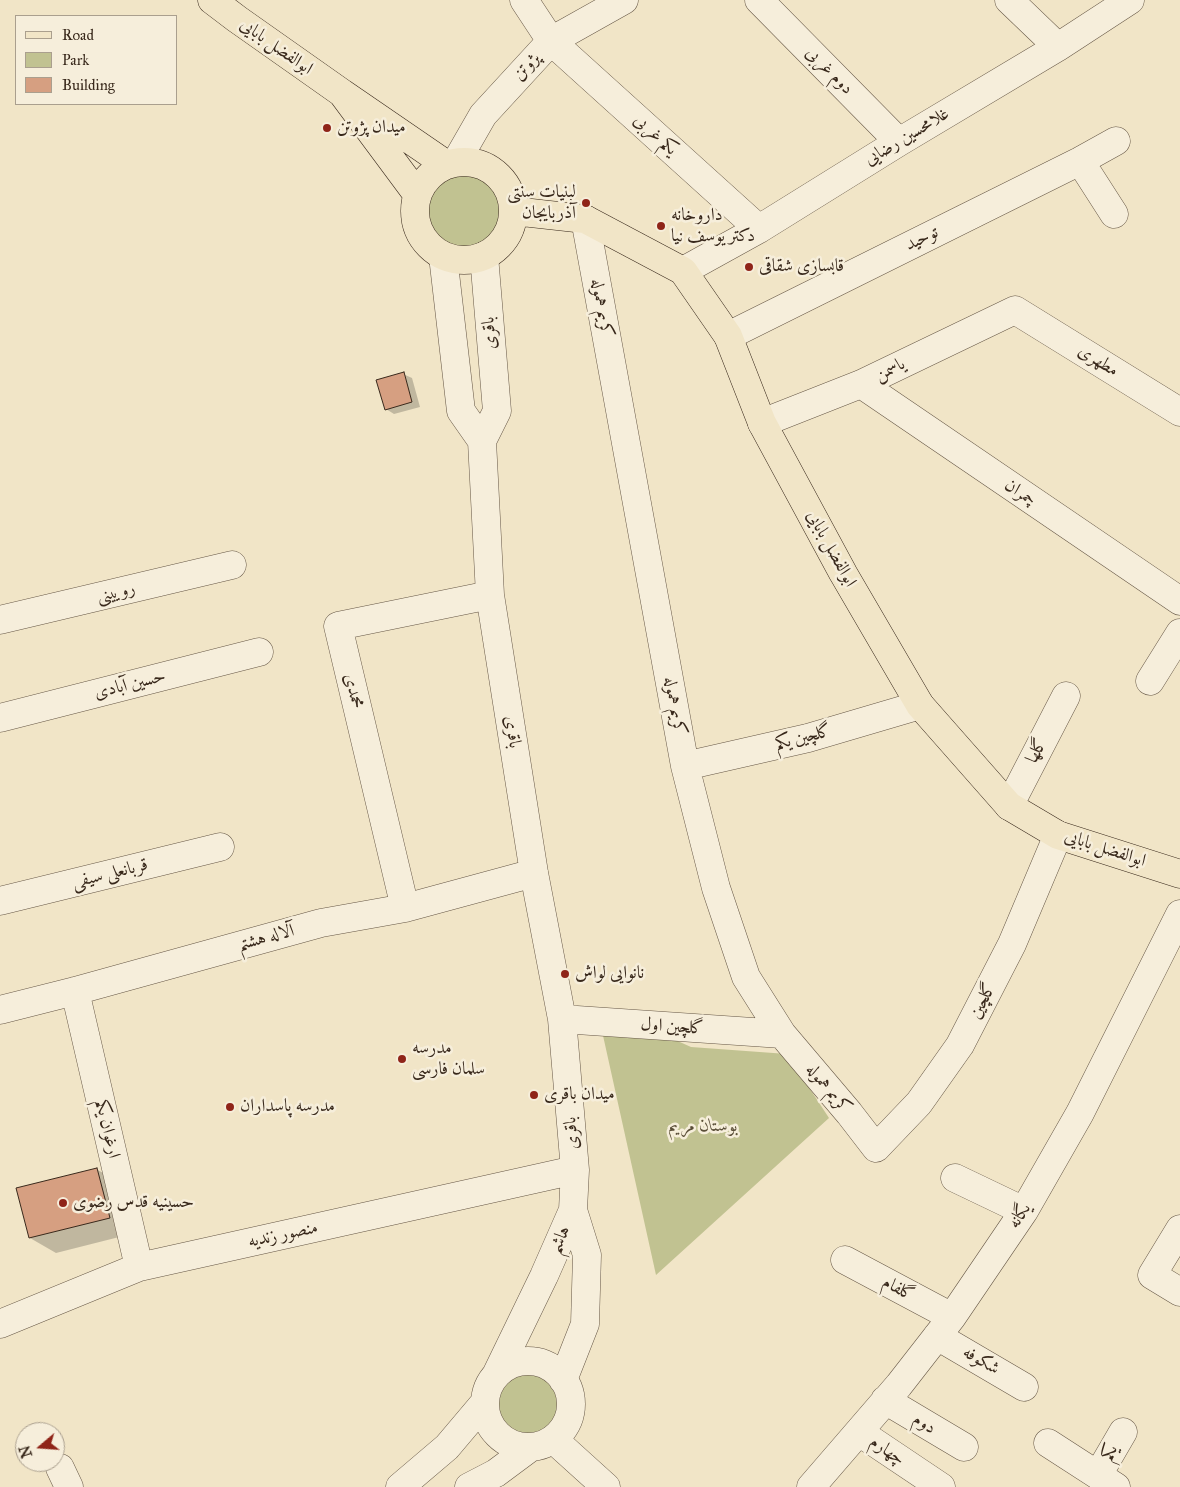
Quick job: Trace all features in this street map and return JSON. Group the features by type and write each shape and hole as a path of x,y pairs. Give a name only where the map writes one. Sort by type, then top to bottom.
{"main road":[{"name":"ابوالفضل بابایی","path":"212,0 237,20 342,93 451,164"},
{"name":"ابوالفضل بابایی","path":"342,93 417,194"},
{"path":"474,162 486,167 497,174 506,185 511,197 513,211 511,225 506,237 496,248 484,256 471,260 457,260 443,256 431,248 422,237 416,223 415,208 417,194 425,180 438,169 451,164 474,162"},
{"name":"ابوالفضل بابایی","path":"513,211 585,219 683,271 728,336 762,423 843,573 920,705 1009,806 1058,835 1180,874"}],"street":[{"name":"یکم غربی","path":"524,0 551,41 759,229"},
{"name":"پژوتن","path":"451,164 482,115 551,41 624,0"},
{"name":"دوم غربی","path":"759,0 899,142"},
{"path":"1009,0 1058,47"},
{"name":"غلامحسین رضایی","path":"683,271 759,229 899,142 1058,47 1130,0"},
{"name":"توحید","path":"728,336 1080,161 1116,141"},
{"path":"1080,161 1114,214"},
{"name":"کریم هموله","path":"585,219 685,766 716,888 746,977 782,1034 876,1148"},
{"path":"443,256 462,411 482,441"},
{"name":"باقری","path":"484,256 496,411 482,441 490,595 534,873 562,1019 575,1170 573,1210"},
{"name":"یاسمن","path":"762,423 861,384 1015,310"},
{"name":"مطهری","path":"1015,310 1180,412"},
{"name":"چمران","path":"861,384 1180,601"},
{"name":"رویینی","path":"0,620 232,566"},
{"name":"محمدی","path":"406,908 338,626 490,595"},
{"path":"1150,681 1180,633"},
{"name":"حسین آبادی","path":"0,718 259,652"},
{"name":"گلها","path":"1009,806 1066,696"},
{"name":"گلچین یکم","path":"685,766 808,738 920,705"},
{"name":"گلچین","path":"876,1148 919,1103 960,1046 1012,944 1058,835"},
{"name":"قربانعلی سیفی","path":"0,901 220,847"},
{"name":"آلاله هشتم","path":"0,1010 320,923 406,908 534,873"},
{"name":"یگانه","path":"811,1487 899,1385 945,1327 1024,1211 1080,1113 1180,914"},
{"name":"ارغوان یکم","path":"74,991 139,1267"},
{"name":"گلچین اول","path":"562,1019 782,1034"},
{"name":"منصور زندیه","path":"0,1324 139,1267 575,1170"},
{"path":"955,1178 1024,1211"},
{"name":"هاشم","path":"496,1375 544,1276 573,1210"},
{"name":"هاشم","path":"563,1380 585,1324 587,1255 573,1210"},
{"path":"1180,1229 1152,1275 1180,1292"},
{"name":"گلفام","path":"845,1260 945,1327"},
{"name":"شکوفه","path":"945,1327 1024,1386"},
{"path":"400,1487 447,1448 484,1402 488,1387 496,1375 506,1367 517,1362 531,1361 544,1364 555,1370 569,1392 571,1405 568,1418 562,1430 496,1473 469,1487"},
{"name":"دوم","path":"885,1400 964,1447"},
{"path":"484,1402 490,1426 508,1442 542,1443 606,1487"},
{"name":"چهارم","path":"859,1432 941,1487"},
{"name":"یکم","path":"1107,1481 1122,1432"},
{"path":"1048,1443 1107,1481"}],"green space":[{"name":"میدان پژوتن","path":"461,171 476,174 488,183 497,195 500,210 497,225 488,237 476,246 461,249 446,246 434,237 425,225 422,210 425,195 434,183 446,174"},
{"name":"بوستان مریم","path":"602,1031 655,1031 691,1047 787,1054 829,1118 656,1275"},
{"path":"535,1369 547,1375 556,1384 562,1396 560,1416 552,1427 535,1437 521,1437 504,1427 496,1416 494,1396 504,1379 515,1371"}],"building":[{"path":"404,372 412,402 385,410 376,380"},
{"name":"حسینیه قدس رضوی","path":"97,1168 110,1218 29,1238 16,1188"}],"place":[{"name":"میدان پژوتن","path":"327,128"},
{"name":"لبنیات سنتی آذربایجان","path":"586,203"},
{"name":"داروخانه دکتر یوسف نیا","path":"661,226"},
{"name":"قابسازی شقاقی","path":"749,267"},
{"name":"نانوایی لواش","path":"565,974"},
{"name":"مدرسه سلمان فارسی","path":"402,1059"},
{"name":"میدان باقری","path":"534,1095"},
{"name":"مدرسه پاسداران","path":"230,1107"},
{"name":"حسینیه قدس رضوی","path":"63,1203"}]}
